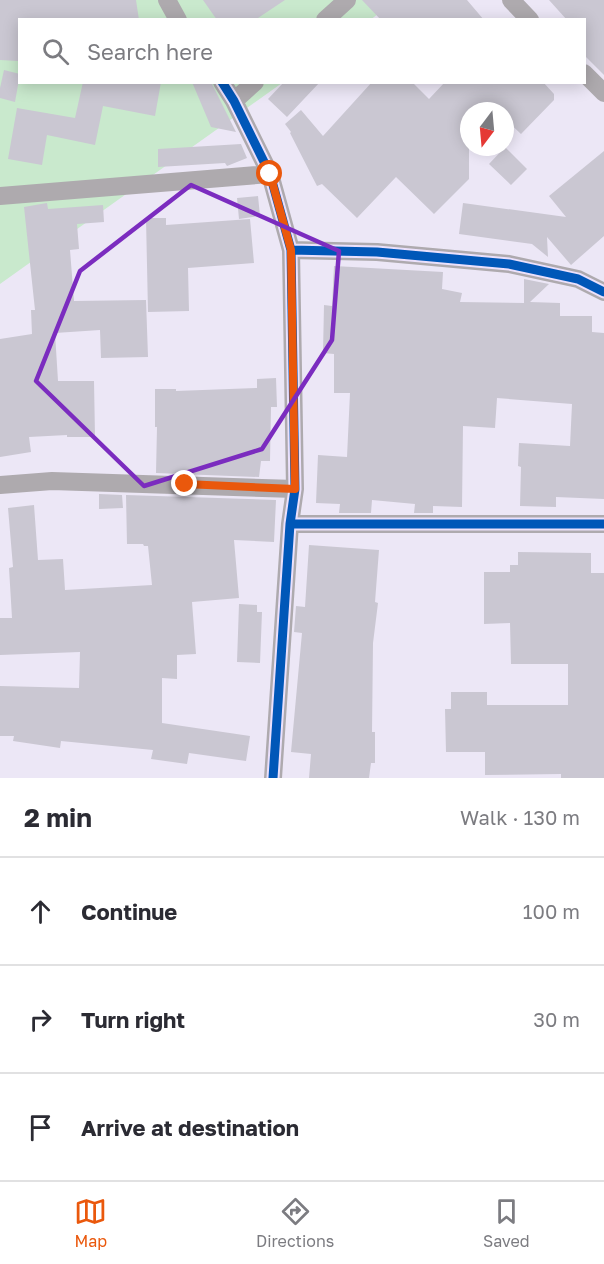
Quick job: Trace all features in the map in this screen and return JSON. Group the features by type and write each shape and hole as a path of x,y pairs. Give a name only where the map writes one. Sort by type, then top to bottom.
{"street":[{"path":"167,0 177,18"},
{"path":"327,18 347,0"},
{"path":"511,0 528,18"},
{"path":"586,75 604,93"},
{"path":"223,84 270,174 291,250 295,489 290,525 273,778"},
{"path":"234,101 253,84"},
{"path":"0,196 270,174"},
{"path":"291,250 377,252 509,264 578,279 604,292"},
{"path":"0,484 52,481 295,489"},
{"path":"290,525 604,524"}],"highlighted area":[{"path":"191,185 339,251 332,340 262,449 144,486 36,381 80,271"}],"green space":[{"path":"0,0 397,0 373,18 18,18 18,84 281,84 0,284"}],"building":[{"path":"0,0 136,0 139,18 18,18 18,61 0,60"},
{"path":"203,0 285,0 258,18 216,18"},
{"path":"362,0 467,0 482,18 379,18"},
{"path":"549,0 604,0 604,75 586,57 586,18 565,18"},
{"path":"4,70 18,74 15,102 0,98"},
{"path":"83,84 161,84 155,116 103,106 95,145 47,135 42,165 8,159 17,108 75,118"},
{"path":"193,84 212,84 236,132 211,127"},
{"path":"282,84 318,84 287,117 268,99"},
{"path":"370,84 414,84 429,99 443,84 545,84 554,94 554,100 521,134 514,127 514,102 460,102 460,156 469,156 469,179 434,214 396,177 357,218 322,184 317,186 285,124 301,110 323,136"},
{"path":"241,144 247,158 227,166 225,163 158,167 158,149"},
{"path":"604,151 604,236 571,265 547,237 548,257 532,244 459,234 463,203 566,217 549,196"},
{"path":"497,156 514,156 527,169 511,185 489,164"},
{"path":"258,196 260,216 239,219 237,198"},
{"path":"47,203 48,209 103,205 104,222 77,224 79,249 70,250 74,301 146,300 148,357 101,358 100,330 55,333 58,381 94,381 95,437 67,437 67,435 29,437 31,452 0,457 0,339 32,334 31,310 35,310 24,207"},
{"path":"146,218 166,218 166,225 250,219 254,263 188,268 189,311 148,312"},
{"path":"334,266 443,272 442,289 462,293 460,302 524,303 524,279 549,284 530,302 560,303 560,316 592,316 592,332 604,333 604,499 556,497 556,507 520,506 519,443 570,446 572,404 497,398 495,428 463,426 462,507 433,506 433,513 414,513 415,504 372,500 371,513 339,513 340,504 316,503 318,455 347,457 350,393 334,393 334,354 323,353 324,305 332,306"},
{"path":"276,378 277,407 271,407 270,461 261,461 259,477 156,473 155,389 176,389 176,391 257,388 257,379"},
{"path":"99,494 122,495 123,508 99,509"},
{"path":"126,495 276,500 274,542 234,540 239,598 192,602 196,654 177,655 177,679 162,678 162,723 250,736 246,761 189,753 187,764 151,759 153,750 61,741 60,748 13,741 14,736 0,736 0,686 79,688 80,652 0,655 0,618 12,618 9,568 13,567 8,508 34,505 38,560 63,559 65,590 152,585 148,546 127,544"},
{"path":"309,545 379,550 375,602 378,603 373,643 372,732 375,732 375,763 371,763 369,778 309,778 311,754 291,752 302,633 294,632 296,606 305,607"},
{"path":"518,552 591,553 591,573 604,573 604,778 561,778 561,774 485,775 485,752 446,752 445,709 451,709 451,692 487,692 487,705 568,705 568,664 511,664 510,623 484,624 484,572 510,572 510,565 518,565"},
{"path":"239,604 257,605 257,612 262,612 260,663 237,662"}],"cycle path":[{"path":"223,84 270,174 291,250 295,489 290,524 273,778"},
{"path":"291,250 377,252 509,264 578,279 604,292"},
{"path":"290,524 604,524"}],"route":[{"path":"185,484 295,489 291,250 270,174"}]}
